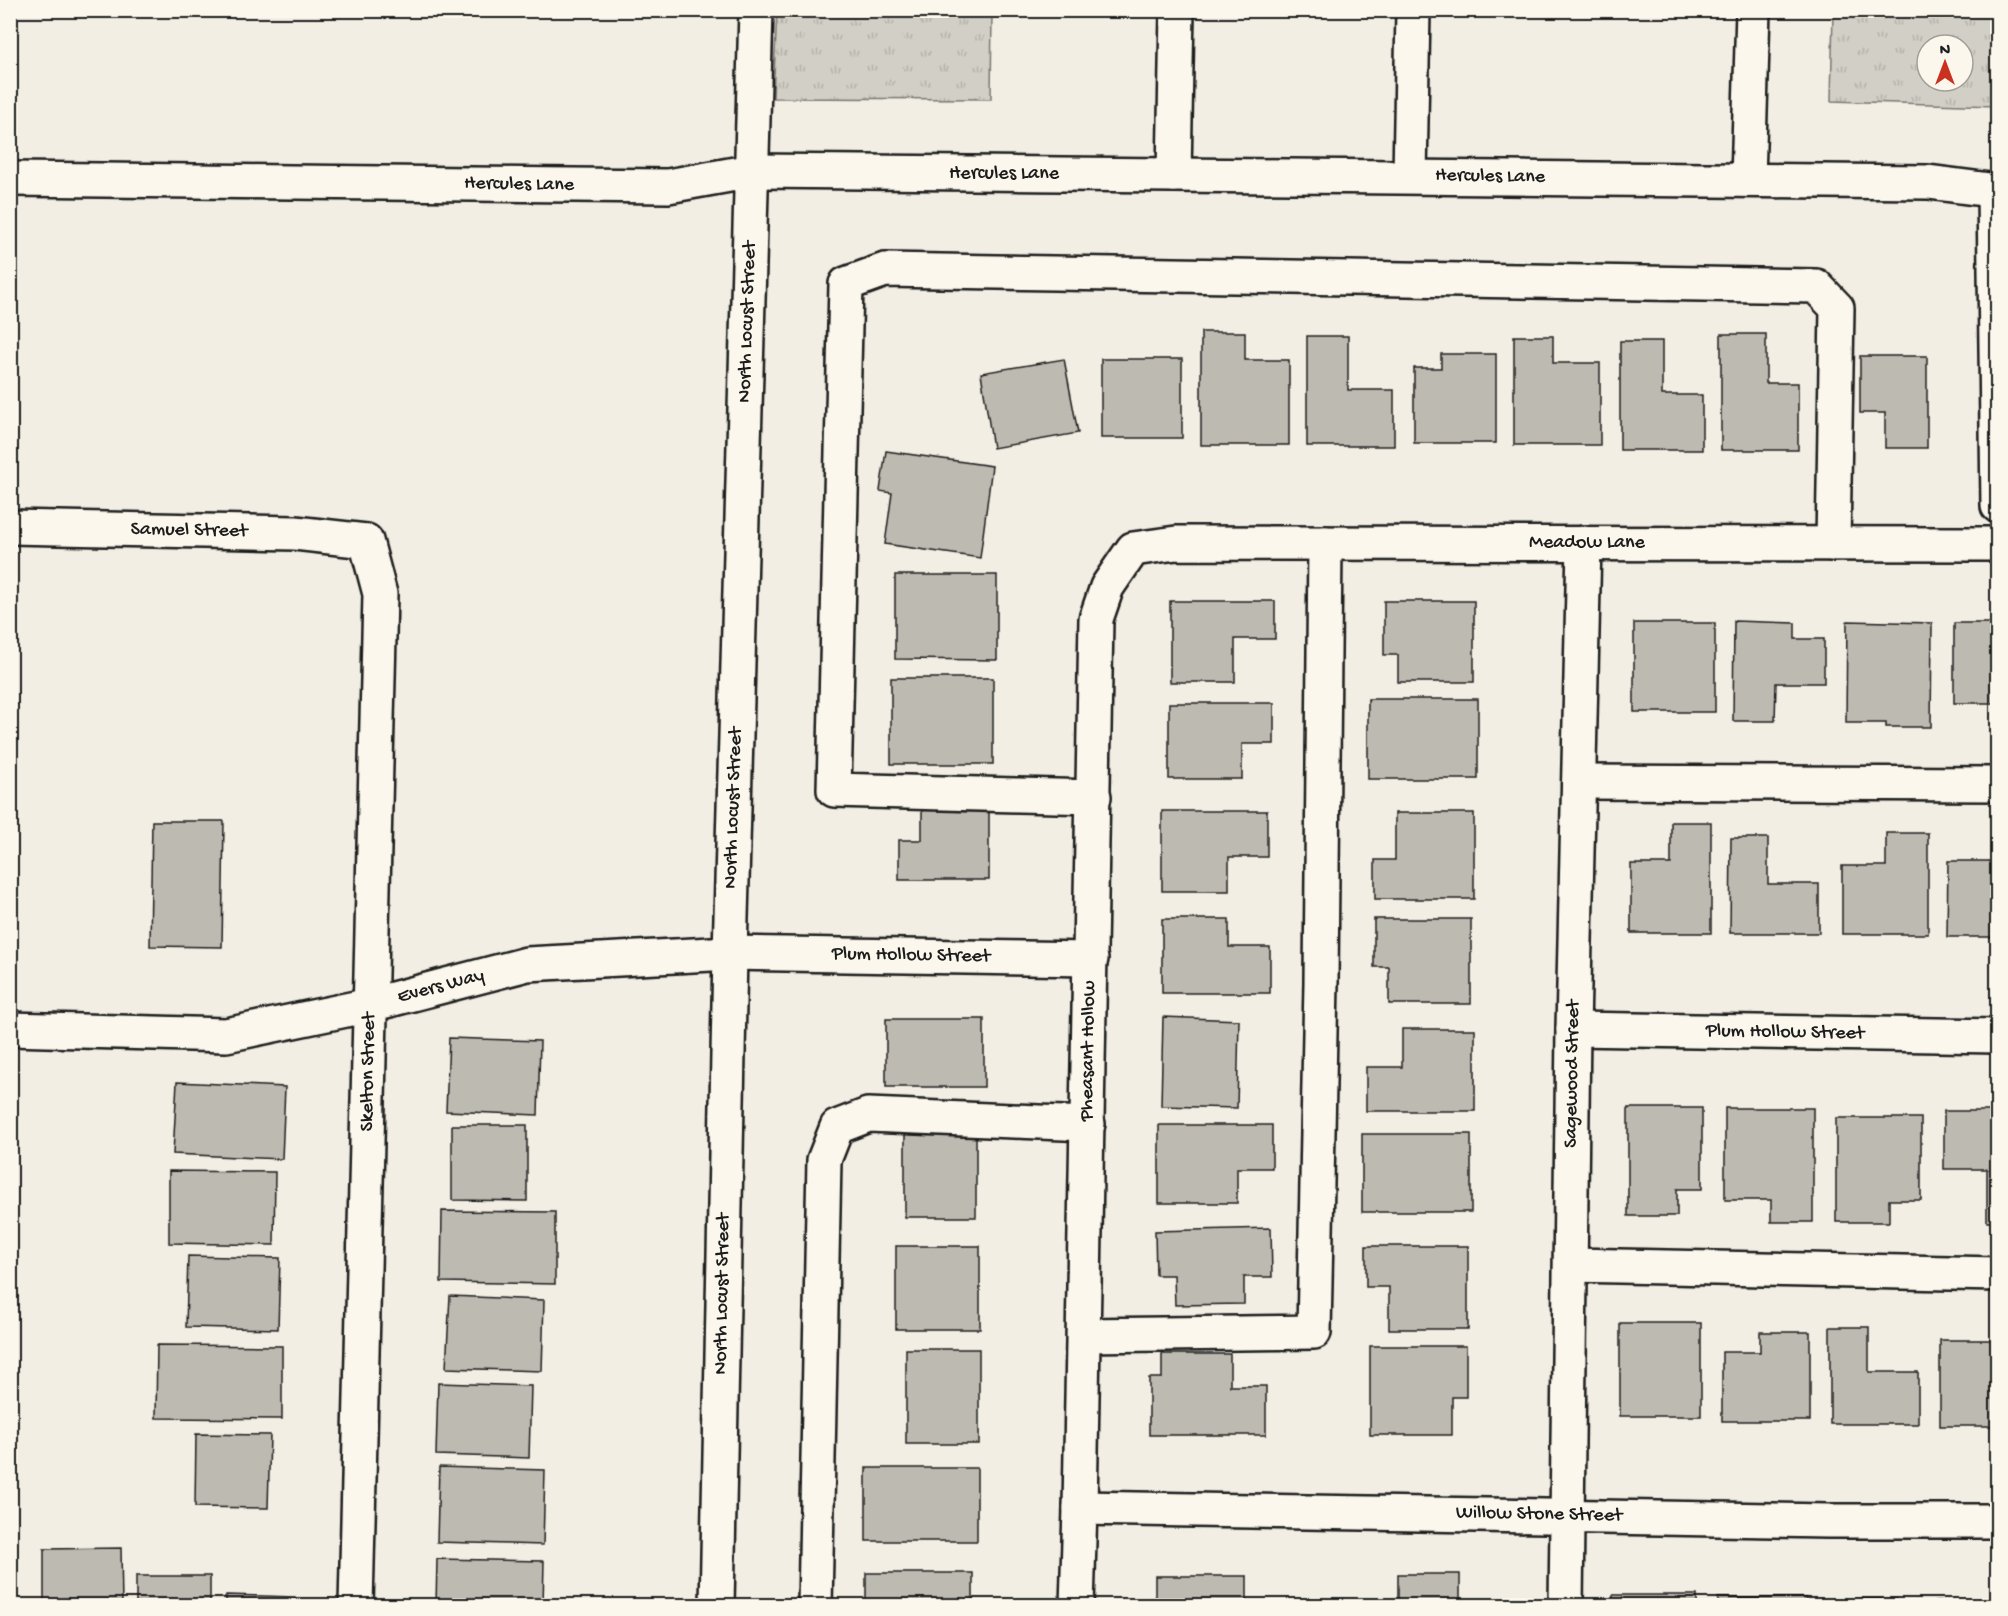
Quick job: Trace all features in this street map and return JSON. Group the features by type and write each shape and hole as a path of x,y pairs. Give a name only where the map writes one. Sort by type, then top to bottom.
{"street":[{"name":"North Locust Street","path":"717,1605 730,953 756,10"},
{"path":"1174,175 1177,10"},
{"path":"1410,176 1413,10"},
{"path":"1748,180 1753,10"},
{"name":"Hercules Lane","path":"10,179 669,186 752,171 1929,182 1996,191"},
{"path":"1996,191 1998,506"},
{"path":"1094,797 834,790 846,284 885,270 1816,286 1837,308 1833,544"},
{"name":"Samuel Street","path":"10,527 295,533 366,540"},
{"name":"Skelton Street","path":"356,1605 380,594 366,540"},
{"name":"Meadow Lane","path":"1176,543 1998,544"},
{"name":"Pheasant Hollow","path":"1077,1605 1096,619 1107,587 1133,549 1176,543"},
{"path":"1084,1335 1314,1332 1321,983 1325,543"},
{"name":"Sagewood Street","path":"1566,1605 1573,1029 1584,543"},
{"path":"1579,782 1998,784"},
{"name":"Plum Hollow Street","path":"730,953 1091,959"},
{"name":"Evers Way","path":"10,1029 226,1035 370,1005 528,964 730,953"},
{"name":"Plum Hollow Street","path":"1573,1029 1998,1036"},
{"path":"815,1605 824,1160 837,1127 868,1115 1088,1124"},
{"path":"1571,1265 1998,1274"},
{"name":"Willow Stone Street","path":"1080,1508 1828,1521 1998,1521"}],"green space":[{"path":"777,11 992,11 991,99 773,98"},
{"path":"1833,11 1997,11 1997,106 1831,101"}],"building":[{"path":"10,315 13,315 11,440 10,440"},
{"path":"1201,332 1245,332 1245,360 1289,360 1289,445 1201,445"},
{"path":"1721,334 1766,334 1766,383 1798,383 1798,450 1721,450"},
{"path":"1307,336 1348,336 1348,390 1394,390 1394,446 1307,446"},
{"path":"1514,336 1553,336 1553,363 1600,363 1600,445 1514,445"},
{"path":"1620,341 1662,341 1662,395 1702,395 1702,450 1620,450"},
{"path":"1441,354 1496,354 1496,443 1414,443 1414,368 1441,368"},
{"path":"1860,356 1927,356 1927,448 1885,448 1885,413 1860,413"},
{"path":"1064,359 1078,433 993,448 981,373"},
{"path":"1101,359 1182,359 1182,438 1101,438"},
{"path":"886,451 992,466 980,558 885,544 892,493 880,491"},
{"path":"895,575 997,575 997,660 895,659"},
{"path":"1170,601 1275,601 1275,639 1235,639 1235,682 1170,682"},
{"path":"1384,601 1474,601 1474,682 1398,682 1398,655 1384,655"},
{"path":"1734,621 1795,623 1795,639 1824,639 1824,683 1776,683 1775,721 1733,721"},
{"path":"1847,621 1932,623 1931,727 1886,727 1886,723 1846,723"},
{"path":"1634,623 1715,623 1715,712 1634,712"},
{"path":"1954,623 1998,623 1998,703 1954,703"},
{"path":"891,678 993,678 993,764 891,764"},
{"path":"1368,699 1478,699 1478,779 1368,779"},
{"path":"1169,703 1274,703 1274,744 1242,744 1242,779 1169,779"},
{"path":"922,803 989,803 989,880 899,880 899,840 922,840"},
{"path":"1162,811 1267,811 1267,857 1229,857 1229,891 1162,891"},
{"path":"1395,813 1474,813 1474,899 1375,899 1375,860 1395,860"},
{"path":"152,821 224,821 222,947 150,946"},
{"path":"1671,822 1711,822 1711,933 1631,933 1631,864 1671,864"},
{"path":"1886,833 1928,833 1928,934 1842,934 1842,866 1886,866"},
{"path":"1731,838 1768,838 1768,884 1819,884 1819,933 1730,933"},
{"path":"1948,861 1998,861 1998,937 1947,937"},
{"path":"1162,919 1229,919 1229,947 1270,947 1270,993 1162,993"},
{"path":"1374,919 1471,919 1471,1004 1389,1004 1389,967 1374,967"},
{"path":"1163,1017 1239,1020 1237,1108 1161,1106"},
{"path":"886,1019 984,1019 984,1087 886,1087"},
{"path":"1402,1029 1475,1029 1475,1111 1366,1111 1366,1067 1402,1067"},
{"path":"449,1038 540,1041 538,1115 446,1111"},
{"path":"177,1082 285,1087 282,1159 173,1154"},
{"path":"1628,1108 1702,1108 1702,1189 1677,1189 1677,1216 1628,1216"},
{"path":"1725,1108 1813,1108 1813,1222 1771,1222 1771,1200 1725,1200"},
{"path":"1944,1111 1998,1111 1998,1222 1987,1222 1987,1169 1944,1169"},
{"path":"1836,1118 1921,1118 1921,1200 1889,1200 1889,1222 1836,1222"},
{"path":"452,1125 527,1125 527,1201 452,1200"},
{"path":"1159,1125 1272,1125 1272,1168 1237,1168 1237,1203 1159,1203"},
{"path":"905,1132 976,1132 976,1217 905,1217"},
{"path":"1362,1134 1471,1134 1471,1212 1362,1212"},
{"path":"169,1171 275,1172 274,1245 169,1243"},
{"path":"442,1211 555,1212 555,1284 441,1282"},
{"path":"1271,1228 1272,1277 1244,1277 1244,1304 1175,1305 1174,1275 1156,1275 1155,1231"},
{"path":"896,1246 980,1246 980,1329 896,1329"},
{"path":"1366,1246 1468,1246 1468,1329 1389,1329 1389,1287 1366,1287"},
{"path":"10,1256 15,1257 13,1329 10,1329"},
{"path":"188,1256 280,1258 278,1329 186,1327"},
{"path":"450,1296 544,1300 542,1371 446,1368"},
{"path":"1620,1323 1701,1323 1701,1416 1620,1416"},
{"path":"1830,1327 1869,1327 1869,1372 1918,1372 1918,1424 1830,1424"},
{"path":"1760,1332 1810,1332 1810,1421 1722,1421 1722,1352 1760,1352"},
{"path":"1940,1340 1998,1340 1998,1426 1940,1426"},
{"path":"157,1345 282,1346 282,1419 156,1418"},
{"path":"1370,1346 1466,1346 1466,1397 1452,1397 1452,1435 1370,1435"},
{"path":"906,1349 979,1349 979,1444 906,1444"},
{"path":"1162,1354 1230,1354 1230,1386 1266,1386 1266,1435 1149,1435 1149,1378 1162,1378"},
{"path":"438,1383 531,1386 529,1458 436,1455"},
{"path":"196,1434 270,1435 268,1508 195,1507"},
{"path":"439,1467 545,1470 543,1545 437,1542"},
{"path":"866,1468 977,1468 977,1541 866,1541"},
{"path":"121,1548 122,1606 44,1606 44,1549"},
{"path":"437,1559 544,1561 543,1606 436,1606"},
{"path":"866,1573 973,1573 973,1606 866,1606"},
{"path":"1398,1574 1460,1574 1460,1606 1398,1606"},
{"path":"136,1576 210,1576 210,1606 136,1606"},
{"path":"1155,1576 1247,1576 1247,1606 1155,1606"},
{"path":"226,1595 295,1597 295,1606 226,1606"},
{"path":"1613,1595 1697,1595 1697,1606 1613,1606"},
{"path":"1718,1598 1806,1598 1806,1606 1718,1606"},
{"path":"1825,1599 1897,1599 1897,1606 1825,1606"},
{"path":"1935,1602 1998,1602 1998,1606 1935,1606"}]}
